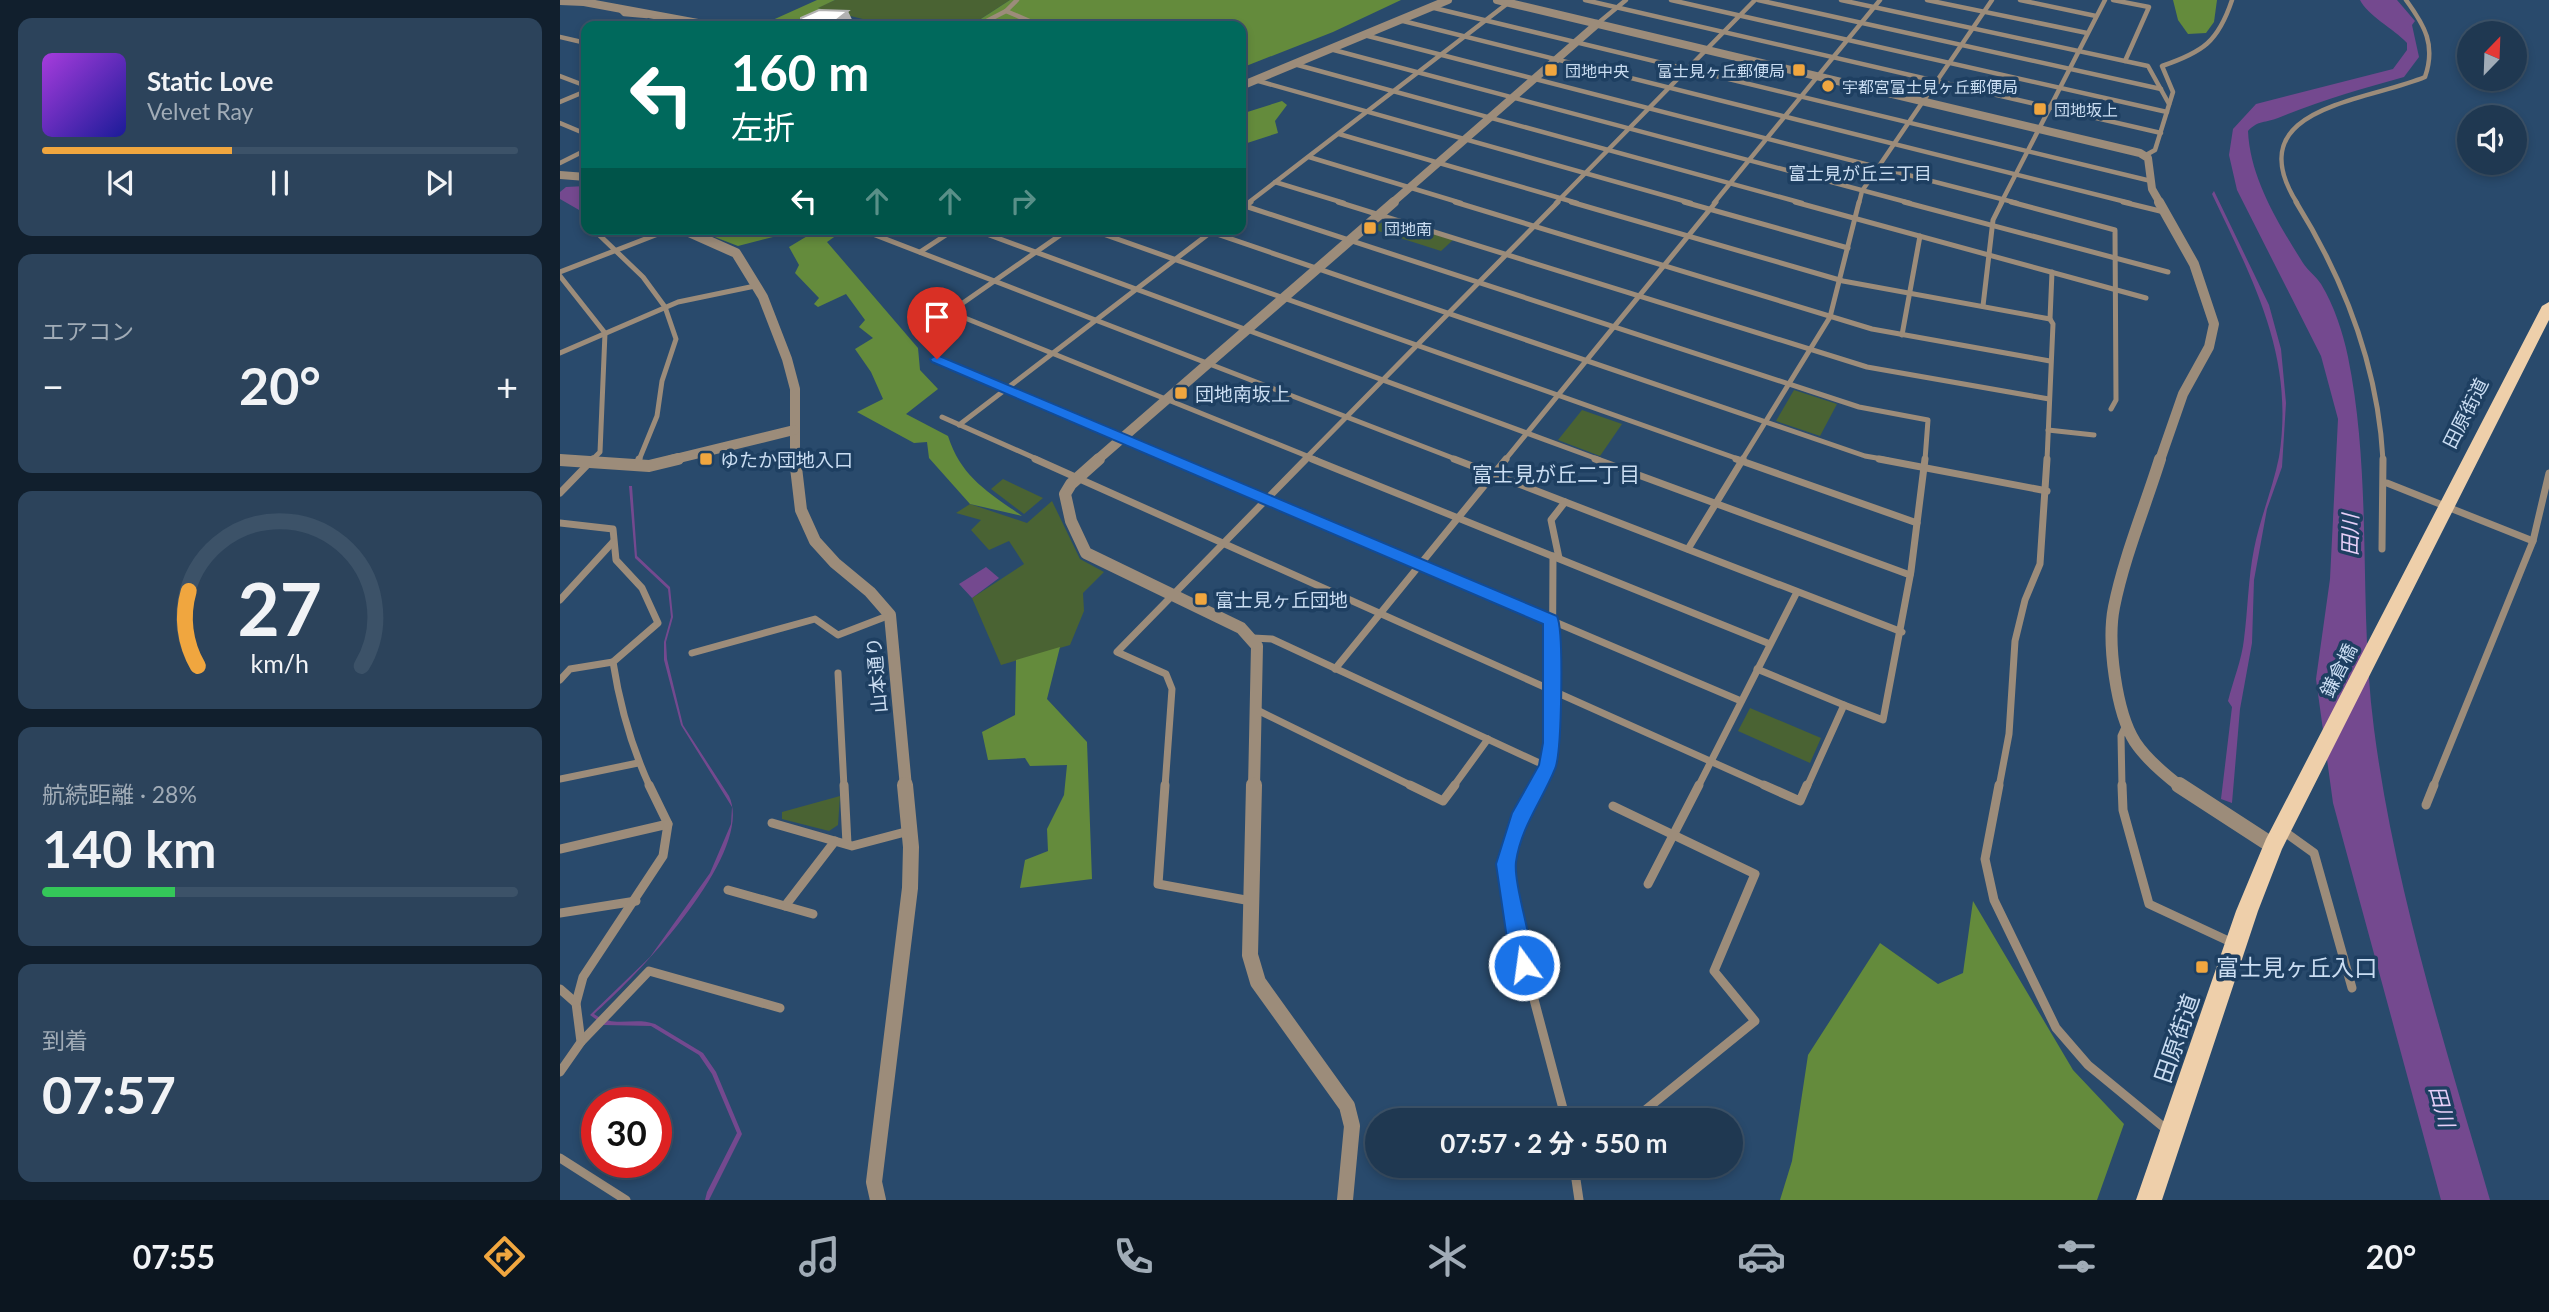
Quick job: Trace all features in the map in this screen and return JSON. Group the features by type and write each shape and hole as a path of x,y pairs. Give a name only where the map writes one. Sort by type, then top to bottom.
{"main road":[{"name":"田原街道","path":"2426,544 2547,314"},
{"name":"鎌倉橋","path":"2281,830 2426,544"},
{"name":"田原街道","path":"2149,1200 2235,944 2281,830"}],"street":[{"path":"986,21 1017,0"},
{"path":"1246,84 1448,0"},
{"path":"1497,0 1511,1 2146,155 2155,150 2173,92 2162,66 2198,54 2216,41 2232,0"},
{"path":"1585,0 2161,133"},
{"path":"1345,1200 1352,1126 1347,1106 1258,982 1250,955 1257,646 1253,638 1241,628 1086,553 1073,528 1065,495 1077,478 1123,437 1626,0"},
{"path":"1671,0 2167,112"},
{"path":"1251,901 1158,884 1172,689 1166,674 1117,652 1740,15 1757,0 2161,89"},
{"path":"1841,0 2148,66 2169,104"},
{"path":"1335,669 1880,0"},
{"path":"1927,0 2087,33"},
{"path":"1688,549 1830,317 1862,191 1992,0"},
{"path":"2020,0 2096,16"},
{"path":"1983,306 1991,225 2048,107 2105,0"},
{"path":"2113,0 2149,7 2125,61"},
{"path":"2382,549 2387,483 2382,435 2360,336 2341,285 2314,230 2286,185 2281,157 2285,138 2298,122 2315,113 2409,85 2425,76 2432,58 2430,37 2406,0"},
{"path":"561,1 617,6 689,21"},
{"path":"1246,205 1511,1"},
{"path":"1430,7 2151,181"},
{"path":"1006,10 1036,21"},
{"path":"1399,20 2164,212"},
{"path":"1364,35 1880,166 2115,230 2116,400 2111,409"},
{"path":"560,37 581,42"},
{"path":"1330,49 2168,272"},
{"path":"1294,64 2146,298"},
{"path":"560,76 581,86"},
{"path":"1255,80 1848,248"},
{"path":"560,102 581,91"},
{"path":"560,123 581,132"},
{"path":"1339,134 1840,280 2050,319"},
{"path":"560,163 581,152"},
{"path":"2146,155 2151,181 2164,212 2194,264 2214,324 2209,347 2183,394 2168,434 2114,605 2111,625 2112,657 2126,724 2143,754 2162,772 2281,830 2314,853 2352,988"},
{"path":"1309,157 1830,317 1902,335 2050,361"},
{"path":"560,175 581,177"},
{"path":"1275,182 1867,368 2049,399"},
{"path":"1246,208 1788,385 1859,407 1928,420 1925,468 1902,632 1883,720 1757,669"},
{"path":"600,235 643,277 665,307 676,339 662,381 657,416 636,467"},
{"path":"560,493 600,452 605,333 560,274 656,235"},
{"name":"山本通り","path":"696,235 733,251 770,313 786,352 794,389 796,491 808,530 821,551 879,598 890,615 909,831 910,888 874,1182 878,1200"},
{"path":"875,235 1902,632"},
{"path":"920,252 946,235"},
{"path":"990,235 1910,575"},
{"path":"1061,235 950,312 1770,643"},
{"path":"1105,235 1917,523"},
{"path":"959,425 1207,235"},
{"path":"1223,235 1865,456 2046,491"},
{"path":"1902,335 1920,236"},
{"path":"2052,272 2050,319 2053,324 2040,564 2025,600 2015,641 2009,734 1985,859 1994,900 2056,1028 2088,1065 2171,1134"},
{"path":"560,353 665,307 755,286"},
{"path":"937,359 1741,701"},
{"path":"942,417 1800,801 1844,705"},
{"path":"560,460 636,467 666,463 794,430"},
{"path":"2048,430 2094,435"},
{"path":"2426,805 2533,541 2549,472"},
{"path":"2387,483 2533,541"},
{"path":"1564,1108 1517,939 1506,864 1521,813 1548,767 1552,743 1551,620 1556,557 1551,520 1565,502"},
{"path":"560,523 613,529 616,560 648,593 658,623 613,662 570,668 560,680"},
{"path":"560,600 613,542"},
{"path":"560,588 570,590"},
{"path":"1648,884 1797,592"},
{"path":"692,653 815,619 838,635 890,615"},
{"path":"1253,638 1272,639 1548,767"},
{"path":"580,1042 576,1003 583,977 636,901 663,856 668,824 638,763 620,706 613,662"},
{"path":"838,673 847,844"},
{"path":"1255,709 1443,800 1488,739"},
{"path":"2126,724 2121,736 2123,810 2149,904 2235,944"},
{"path":"560,779 638,763"},
{"path":"1612,806 1755,874 1714,971 1755,1021 1648,1108"},
{"path":"772,823 852,846 909,831"},
{"path":"560,849 668,824"},
{"path":"786,906 835,841"},
{"path":"728,890 813,914"},
{"path":"560,914 636,901"},
{"path":"560,1072 580,1042 649,971 780,1008"},
{"path":"560,989 576,1003"},
{"path":"560,1158 626,1200"},
{"path":"1576,1178 1578,1200"}],"green space":[{"path":"817,0 835,0 818,8 851,17 835,21 770,21"},
{"path":"835,0 1010,0 978,21 871,21 817,8"},
{"path":"1010,0 1401,0 1333,32 1246,66 1246,21 978,21"},
{"path":"2173,0 2217,0 2214,22 2206,33 2188,34 2178,20"},
{"path":"1282,101 1287,105 1275,121 1278,133 1246,143 1246,112"},
{"path":"1387,219 1453,240 1441,251 1372,229"},
{"path":"710,235 809,235 777,236 738,246"},
{"path":"809,235 837,235 827,242 918,348 920,370 938,389 906,414 948,436 968,473 987,491 1022,516 970,504 929,458 927,442 914,443 857,412 883,399 871,372 855,349 873,338 859,327 865,320 846,294 818,307 814,304 819,298 795,273 799,265 789,247"},
{"path":"1794,390 1837,404 1820,436 1776,421"},
{"path":"1582,410 1622,424 1600,456 1558,440"},
{"path":"1003,479 1043,498 1024,514 991,489"},
{"path":"1052,501 1080,559 1104,572 1083,593 1084,611 1070,645 1001,665 972,598 1024,564 1009,541 989,550 971,530 981,520 956,513 970,504 1027,523"},
{"path":"1060,647 1047,699 1087,742 1092,879 1020,888 1025,860 1048,851 1047,829 1064,795 1067,765 1030,766 1025,758 988,760 982,732 1015,715 1016,660"},
{"path":"1750,708 1821,738 1810,763 1738,731"},
{"path":"840,796 838,825 829,831 782,819 782,812"},
{"path":"1973,901 2073,1070 2124,1124 2097,1200 1780,1200 1792,1161 1808,1055 1880,943 1938,984 1963,973"}],"water":[{"name":"田川","path":"2360,0 2397,0 2415,21 2412,25 2419,57 2404,77 2259,123 2248,131 2254,166 2267,200 2303,263 2326,292 2338,319 2346,348 2356,403 2360,450 2369,682 2383,789 2423,967 2490,1200 2441,1200 2333,803 2316,679 2330,579 2338,419 2321,356 2237,190 2229,155 2233,129 2256,104 2393,69 2407,50 2407,43 2368,11"},
{"path":"581,186 581,211 560,199 560,192 566,187"},
{"path":"2214,191 2269,305 2281,349 2286,403 2282,467 2267,509 2254,580 2252,643 2240,709 2232,803 2221,799 2232,707 2228,701 2243,647 2252,560 2279,457 2281,386 2276,352 2267,320 2212,194"},
{"path":"629,486 632,486 637,556 670,587 673,617 666,642 667,659 683,725 729,796 730,804 681,725 664,660 664,642 671,617 668,589 635,558"},
{"path":"986,567 999,578 972,598 959,584"},
{"path":"732,813 733,820 725,849 709,881 662,944 636,973 613,997 594,1014 609,1021 655,1024 703,1053 716,1072 742,1134 709,1200 705,1200 737,1133 712,1074 699,1055 651,1026 604,1025 590,1015 650,957 710,873 731,824"}],"building":[{"path":"819,10 848,11 835,21 801,21 801,18"}],"place":[{"name":"団地中央","path":"1551,70"},
{"name":"富士見ヶ丘郵便局","path":"1799,70"},
{"name":"宇都宮富士見ヶ丘郵便局","path":"1828,86"},
{"name":"団地坂上","path":"2040,109"},
{"name":"団地南","path":"1370,228"},
{"name":"団地南坂上","path":"1181,393"},
{"name":"ゆたか団地入口","path":"706,459"},
{"name":"富士見ヶ丘団地","path":"1201,599"},
{"name":"富士見ヶ丘入口","path":"2202,967"}],"district":[{"name":"富士見が丘三丁目","path":"1860,173"},
{"name":"富士見が丘二丁目","path":"1556,473"}],"route":[{"path":"937,359 1551,620 1552,743 1548,767 1521,813 1506,864 1517,939 1524,965"}]}
